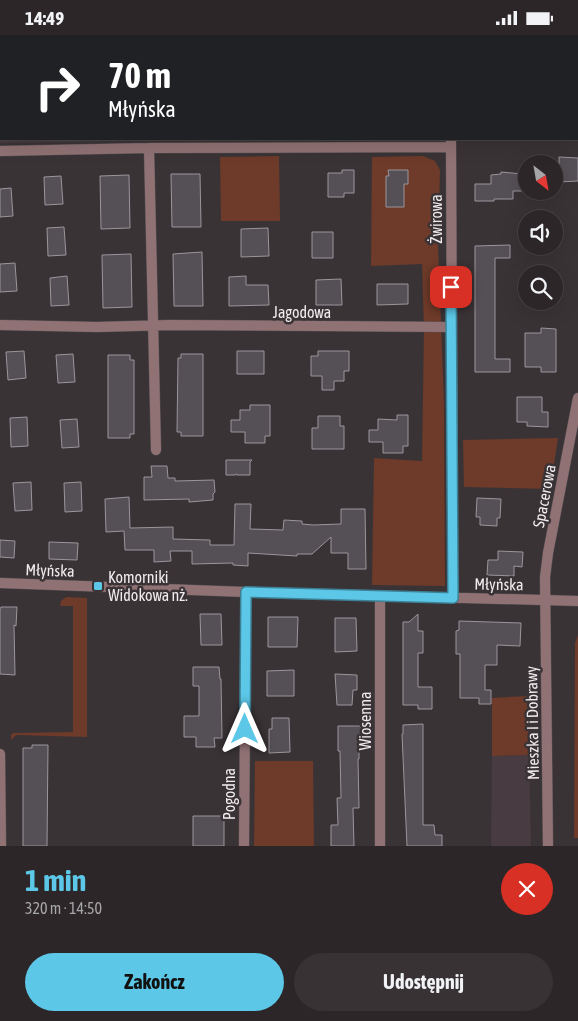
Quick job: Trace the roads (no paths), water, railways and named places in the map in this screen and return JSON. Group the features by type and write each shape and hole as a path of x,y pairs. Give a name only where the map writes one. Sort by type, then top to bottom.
{"street":[{"path":"0,151 451,143"},
{"name":"Żwirowa","path":"451,143 453,598"},
{"path":"150,147 156,450"},
{"name":"Jagodowa","path":"0,325 97,327 451,327"},
{"name":"Spacerowa","path":"544,601 548,553 578,398"},
{"name":"Młyńska","path":"0,583 578,601"},
{"name":"Pogodna","path":"244,846 246,592"},
{"name":"Wiosenna","path":"380,596 380,846"},
{"name":"Mieszka I i Dobrawy","path":"544,601 548,846"},
{"path":"0,754 1,846"}],"place":[{"name":"Komorniki Widokowa nż.","path":"98,586"}]}
